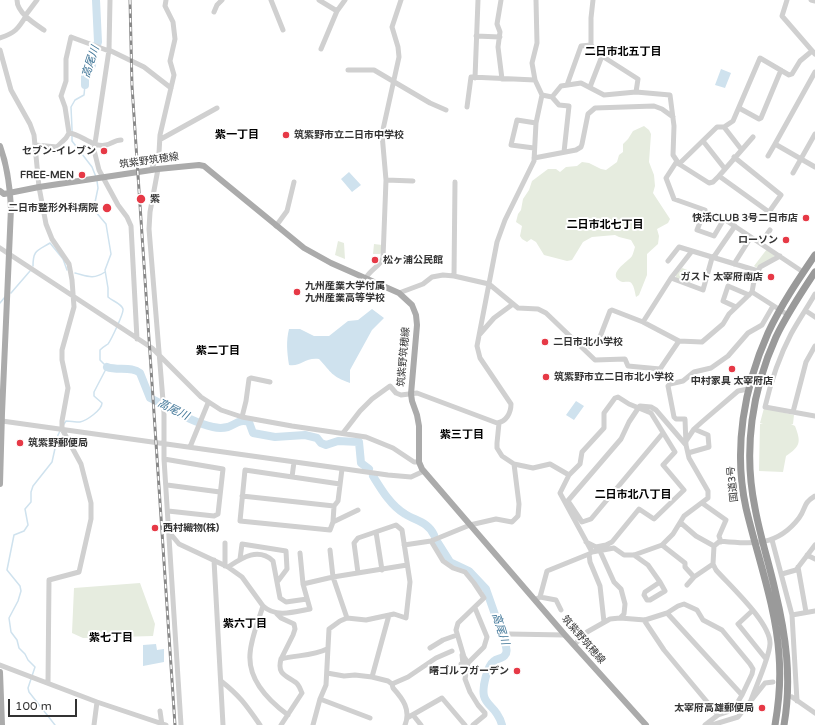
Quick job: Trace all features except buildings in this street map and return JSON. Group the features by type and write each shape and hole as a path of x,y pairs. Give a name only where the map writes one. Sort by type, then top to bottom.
{"highway":[{"name":"国道3号","path":"784,725 788,676 784,631 777,596 746,506 741,471 742,428 748,390 756,363 768,332 780,310 815,255"},
{"name":"国道3号","path":"775,725 780,687 779,655 777,632 759,543 750,475 752,424 757,392 765,365 777,336 815,272"}],"main road":[{"path":"0,146 4,157 11,193 1,421 0,484"},
{"name":"筑紫野筑穂線","path":"11,193 154,170 194,165 204,166 304,248 326,260 399,293 412,305 416,315 417,326 411,394 419,426 419,462 424,472 538,599 565,635 646,725"},
{"path":"0,191 4,194 11,193"},
{"path":"0,672 2,725"}],"street":[{"path":"17,0 17,3 26,16 44,30"},
{"path":"0,38 12,34 19,28 37,0"},
{"path":"110,0 109,51 94,150 102,178 127,217 131,226 137,339"},
{"path":"166,0 166,6 173,22 175,39 170,61 174,75 160,135 159,154 154,170 149,216 164,413 164,460 167,485 181,725"},
{"path":"214,12 217,4 222,0"},
{"path":"271,0 284,30"},
{"path":"319,0 337,11"},
{"path":"321,49 337,11 345,0"},
{"path":"366,278 369,272 381,262 383,258 386,180 382,134 399,54 392,27 401,0"},
{"path":"475,78 478,0"},
{"path":"501,0 497,24 500,37 498,47 502,79"},
{"path":"343,433 360,411 372,399 390,386 396,393 401,395 417,393 499,423 505,420 509,415 511,404 480,358 477,346 497,242 505,220 533,165 536,123 542,95 535,80 532,61 537,43 536,0"},
{"path":"593,0 591,45 602,56 638,79 636,92"},
{"path":"787,0 782,16 814,52 800,61 792,74 789,75 760,58 733,121 724,127 717,127 678,162 666,178 674,199 705,210 697,230 714,236 724,219 804,272"},
{"path":"811,0 815,1"},
{"path":"476,36 500,37"},
{"path":"72,133 61,96 66,80 66,59 71,37 109,51 144,67 171,88"},
{"path":"567,85 581,46 591,45"},
{"path":"0,50 6,74 14,95 30,124 34,135 38,188 46,224 52,239 69,264 74,307 62,350 62,360 68,388 62,429 81,464 91,503 91,519 79,572 52,578 50,580 48,682"},
{"path":"590,87 602,56"},
{"path":"348,70 374,70 394,83 446,110"},
{"path":"739,108 759,119 761,118 781,70"},
{"path":"768,156 815,72"},
{"path":"0,76 6,74"},
{"path":"467,106 471,77 535,80"},
{"path":"552,97 559,87 581,83 604,95 636,92 670,95 673,117 673,155 678,162 709,183 713,182 719,176 753,137"},
{"path":"542,95 552,97 559,105 569,106 564,152"},
{"path":"534,158 576,150 581,147 588,114 595,108 654,106 662,109 673,117"},
{"path":"160,139 217,108"},
{"path":"534,148 511,145 517,120 536,123"},
{"path":"724,127 741,149"},
{"path":"72,133 95,143 105,145 115,140 121,140"},
{"path":"35,145 57,147 72,133"},
{"path":"793,173 815,134"},
{"path":"703,141 725,169"},
{"path":"775,144 815,168"},
{"path":"719,176 769,212 781,195 734,157"},
{"path":"386,180 414,181"},
{"path":"276,226 287,211 294,182"},
{"path":"454,182 454,276"},
{"path":"671,278 703,290 713,258 735,226"},
{"path":"761,243 770,230"},
{"path":"734,264 751,237"},
{"path":"668,261 679,247 758,271"},
{"path":"0,248 152,348 208,403 221,410 242,417 366,437 393,448 414,462 419,462"},
{"path":"643,322 671,278 692,252"},
{"path":"574,339 588,346 599,338 610,311 612,310 643,322 679,341 703,341 723,324 729,314 750,293 758,271 762,265 780,256"},
{"path":"399,293 423,284 432,277 443,275 489,284 520,309 542,310 595,360 625,359 628,366 659,370 679,341"},
{"path":"736,307 723,301 728,286 750,293 788,316"},
{"path":"815,294 780,357 765,407 815,416"},
{"path":"479,335 494,318 513,304"},
{"path":"561,610 556,600 538,599 547,571 590,553 614,548 624,555 634,555 662,545 681,523 684,516 709,496 708,491 689,458 686,444 685,419 676,419 674,417 668,386 670,384 683,381 694,372 710,368 728,356 748,333 762,325 773,306"},
{"path":"806,311 815,317"},
{"path":"792,412 806,362 815,346"},
{"path":"242,417 249,379 251,378 270,382"},
{"path":"686,444 694,429 738,391 748,390"},
{"path":"663,433 591,519 582,522 560,492 569,475 580,464 582,452 604,428 604,413 615,398 618,397 628,404 651,407 656,410 686,444"},
{"path":"190,447 208,403"},
{"path":"586,542 597,547 611,543 639,509 654,519 684,490 663,465 675,452 652,413 637,406"},
{"path":"567,502 621,439 637,406"},
{"path":"1,421 342,469 411,477 424,472"},
{"path":"499,423 497,448 502,456 514,464 533,468 550,464 569,475"},
{"path":"688,453 709,447 708,435 694,429"},
{"path":"164,460 223,469 218,514 214,516 168,511"},
{"path":"292,477 294,462"},
{"path":"404,545 431,541 470,525 496,519 512,522 518,516 519,504 514,464"},
{"path":"340,484 245,470 240,521 330,530 333,522 334,506 338,501 342,469"},
{"path":"167,485 220,492"},
{"path":"242,496 334,506"},
{"path":"714,546 721,542 759,543 772,540 783,534 789,528 802,512 806,502 815,496"},
{"path":"567,502 590,553 590,562 600,586 604,622"},
{"path":"702,503 726,520 719,536 721,542"},
{"path":"333,522 358,510"},
{"path":"681,523 696,536 714,546"},
{"path":"313,725 320,699 326,685 329,629 347,618 366,620 394,614 406,618 410,582 402,530 396,525 358,538 354,544 358,573"},
{"path":"169,532 179,544 214,560 242,577 267,610 294,624 295,629 279,664 280,670 284,676 296,682 302,693 281,725"},
{"path":"376,532 382,570"},
{"path":"772,540 792,615 797,701"},
{"path":"431,541 443,561 453,568 465,572 484,598 458,623 456,630 461,649 468,663"},
{"path":"225,543 226,567"},
{"path":"240,559 242,544 286,551 287,569 278,581"},
{"path":"662,545 685,563 685,567 694,577"},
{"path":"782,574 795,571 815,545"},
{"path":"714,546 714,564 716,570 752,611 768,635 770,646 750,703"},
{"path":"330,550 333,577 347,618"},
{"path":"600,551 614,582 621,589 625,604 624,614 620,618"},
{"path":"277,614 310,609 303,584 300,553"},
{"path":"226,567 248,555 263,555 273,561 280,598 286,602 307,599"},
{"path":"634,555 648,566 660,582"},
{"path":"807,555 815,559"},
{"path":"214,560 223,725"},
{"path":"687,586 694,577 714,564"},
{"path":"303,584 333,577 407,565"},
{"path":"798,567 806,612"},
{"path":"574,645 588,632 610,619 620,618 644,620 667,613 678,606 687,605 699,612 703,620 722,630 753,669 742,695 733,710 718,715 705,725"},
{"path":"263,606 252,638 250,662 255,676 265,694 274,704 288,714"},
{"path":"474,725 485,715 465,679 468,663 484,647 487,637 475,608"},
{"path":"752,611 738,624 766,659"},
{"path":"792,615 815,611"},
{"path":"667,613 742,695"},
{"path":"372,678 389,615"},
{"path":"644,620 664,650 718,715"},
{"path":"509,634 565,635"},
{"path":"430,648 443,640 457,635"},
{"path":"280,659 318,654 327,649"},
{"path":"461,649 463,664 461,664"},
{"path":"392,684 408,677 436,658 452,652"},
{"path":"0,665 48,682 97,702 163,724"},
{"path":"327,673 344,676 355,674 388,681 392,684 393,688 405,703 408,718"},
{"path":"221,681 243,700 260,725"},
{"path":"712,725 738,717 765,683 773,682"},
{"path":"792,697 815,713"},
{"path":"404,725 408,718 442,698 465,725"},
{"path":"320,699 370,718"},
{"path":"94,725 97,702"},
{"path":"808,709 815,707"},
{"path":"160,711 163,724"},
{"path":"413,715 421,725"}],"shaded area":[{"path":"644,126 651,134 649,162 654,175 655,186 653,193 670,219 668,223 657,229 659,236 658,244 647,254 647,275 639,295 636,297 631,283 620,281 616,275 617,271 632,255 635,247 631,240 615,235 592,237 583,242 572,260 567,261 544,255 536,242 531,239 527,242 522,239 520,236 522,226 516,222 518,214 521,210 523,199 529,190 532,181 548,169 556,169 560,172 566,167 577,166 582,162 589,163 606,170 617,162 619,155 623,152 623,144 633,131"},
{"path":"338,241 344,243 345,259 335,255"},
{"path":"374,244 382,245 382,252 380,254 373,254"},
{"path":"767,249 775,255 757,268 754,266"},
{"path":"682,268 693,272 690,283 676,278 676,275"},
{"path":"764,408 794,415 793,424 791,424 795,426 799,440 795,449 786,456 783,472 759,471 760,424 763,423 760,423"},
{"path":"140,583 155,624 153,636 83,638 72,633 74,588"}],"water":[{"path":"721,69 731,73 725,88 715,85"},
{"path":"349,172 361,185 352,192 341,179"},
{"path":"372,309 384,318 372,330 350,370 350,383 335,376 319,359 310,359 297,365 289,365 287,338 289,329 300,329 314,336 329,336 348,321 358,320"},
{"path":"576,401 584,406 574,420 566,415"},
{"path":"156,644 157,650 164,649 164,662 143,666 143,645"}],"waterway":[{"name":"高尾川","path":"85,85 85,76 92,65 93,55 98,42 96,0"},
{"name":"高尾川","path":"85,85 84,95 75,100 71,107 72,141 92,167 96,177"},
{"name":"高尾川","path":"64,424 66,421 80,422 86,420 97,412 101,406 102,403 94,396 94,392 107,367 100,360 100,350 110,342 123,311 120,305 108,297 105,270 111,254 106,224 95,211 94,207 98,188 97,181"},
{"path":"33,266 35,254 50,243 63,259 67,270"},
{"path":"11,293 30,271"},
{"path":"75,273 93,277 105,272"},
{"path":"0,303 5,297"},
{"name":"高尾川","path":"107,367 137,371 140,373 150,398 188,418 205,425 225,428 241,421 246,421 249,422 253,433 275,437 305,435 317,438 321,443 326,445 338,441 359,442 361,463 369,469"},
{"path":"55,725 29,692 28,688 35,667 19,648 17,640 11,632 9,618 18,601 21,591 20,586 7,570 14,535 24,531 28,525 25,509 31,502 31,492 33,486 52,462 60,431"},
{"name":"高尾川","path":"373,476 395,507 425,524 434,535"},
{"name":"高尾川","path":"438,543 450,562 469,571 486,589 505,643 506,654 495,660 489,667 484,688 485,699 494,709 502,725"}],"railway":[{"path":"130,0 132,86 175,725"}],"place":[{"name":"筑紫野市立二日市中学校","path":"286,135"},
{"name":"セブン-イレブン","path":"104,151"},
{"name":"FREE-MEN","path":"82,175"},
{"name":"紫","path":"141,199"},
{"name":"二日市整形外科病院","path":"107,208"},
{"name":"快活CLUB 3号二日市店","path":"806,218"},
{"name":"ローソン","path":"786,240"},
{"name":"松ヶ浦公民館","path":"375,260"},
{"name":"ガスト 太宰府南店","path":"771,277"},
{"name":"九州産業大学付属 九州産業高等学校","path":"297,292"},
{"name":"二日市北小学校","path":"545,342"},
{"name":"中村家具 太宰府店","path":"732,369"},
{"name":"筑紫野市立二日市北小学校","path":"546,377"},
{"name":"筑紫野郵便局","path":"20,443"},
{"name":"西村織物(株)","path":"155,528"},
{"name":"曙ゴルフガーデン","path":"517,671"},
{"name":"太宰府高雄郵便局","path":"762,708"}],"district":[{"name":"二日市北五丁目","path":"623,52"},
{"name":"紫一丁目","path":"237,135"},
{"name":"二日市北七丁目","path":"605,225"},
{"name":"紫二丁目","path":"218,351"},
{"name":"紫三丁目","path":"462,435"},
{"name":"二日市北八丁目","path":"633,495"},
{"name":"紫六丁目","path":"245,624"},
{"name":"紫七丁目","path":"111,638"}]}
